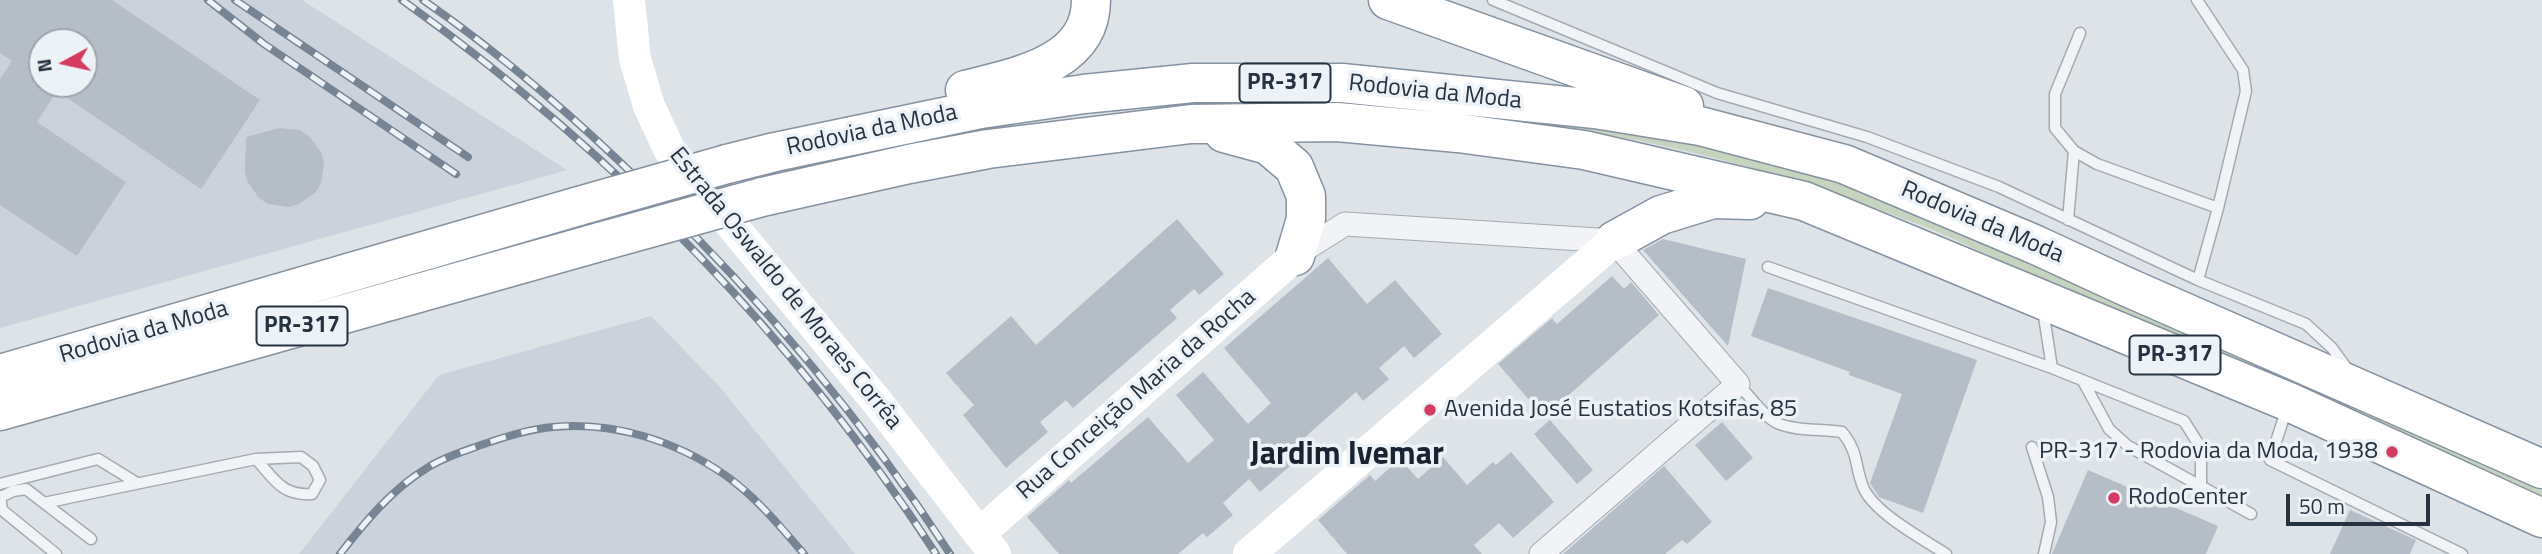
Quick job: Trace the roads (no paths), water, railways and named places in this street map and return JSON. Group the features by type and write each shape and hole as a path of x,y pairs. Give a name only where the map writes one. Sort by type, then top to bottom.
{"highway":[{"path":"775,152 950,94 1014,77 1057,60 1079,40 1087,27 1091,0"},
{"path":"1406,3 1844,164"},
{"name":"Rodovia da Moda","path":"0,374 775,152 981,109 1084,94 1193,83 1342,83 1595,109 1700,126 1844,164 2036,245 2542,469"},
{"name":"Rodovia da Moda","path":"0,411 762,197 909,164 988,149 1191,124 1337,122 1458,133 1584,150 1804,201 2289,402 2542,518"},
{"path":"1191,124 1268,145 1294,167 1306,195 1306,219 1295,256"},
{"path":"1614,242 1661,215 1713,199 1804,201"}],"street":[{"name":"Estrada Oswaldo de Moraes Corrêa","path":"629,0 635,59 649,106 669,149 878,403 987,544"},
{"path":"1295,256 1345,224 1614,242 1738,384 1541,554"},
{"path":"1249,554 1614,242"},
{"name":"Rua Conceição Maria da Rocha","path":"987,544 1295,256"}],"lane":[{"path":"1493,0 1717,93 1867,137 1999,187 2198,280 2306,324 2332,348 2361,390"},
{"path":"2197,0 2243,69 2246,91 2198,280"},
{"path":"2080,33 2055,94 2055,128 2074,151 2097,164 2218,208"},
{"path":"2068,220 2074,151"},
{"path":"1768,267 2052,368 2184,421 2201,448 2202,488"},
{"path":"2042,300 2052,368"},
{"path":"2083,381 2109,429 2127,446 2251,514"},
{"path":"1738,384 1775,422 1795,429 1818,428 1842,432 1852,445 1864,490 1887,515 1946,554"},
{"path":"2289,402 2270,460 2462,554"},
{"path":"2032,447 2048,496 2051,522 2043,554"},
{"path":"44,503 256,458 301,457 313,466 320,480 312,494 296,495 284,490 256,458"},
{"path":"0,484 98,459 137,483"},
{"path":"57,554 1,511 0,496 26,489 91,539"}],"railway":[{"path":"208,0 264,44 456,174"},
{"path":"235,0 468,157"},
{"path":"402,0 480,58 555,120 627,184 695,252 761,323 823,397 936,554"},
{"path":"423,0 483,44 569,115 650,191 732,275 847,410 950,554"},
{"path":"340,554 391,496 433,464 460,452 517,434 544,428 576,426 598,427 643,436 665,443 706,463 747,493 804,554"}],"place":[{"name":"Avenida José Eustatios Kotsifas, 85","path":"1430,410"},
{"name":"PR-317 - Rodovia da Moda, 1938","path":"2392,452"},
{"name":"RodoCenter","path":"2114,498"}],"district":[{"name":"Jardim Ivemar","path":"1347,456"}]}
